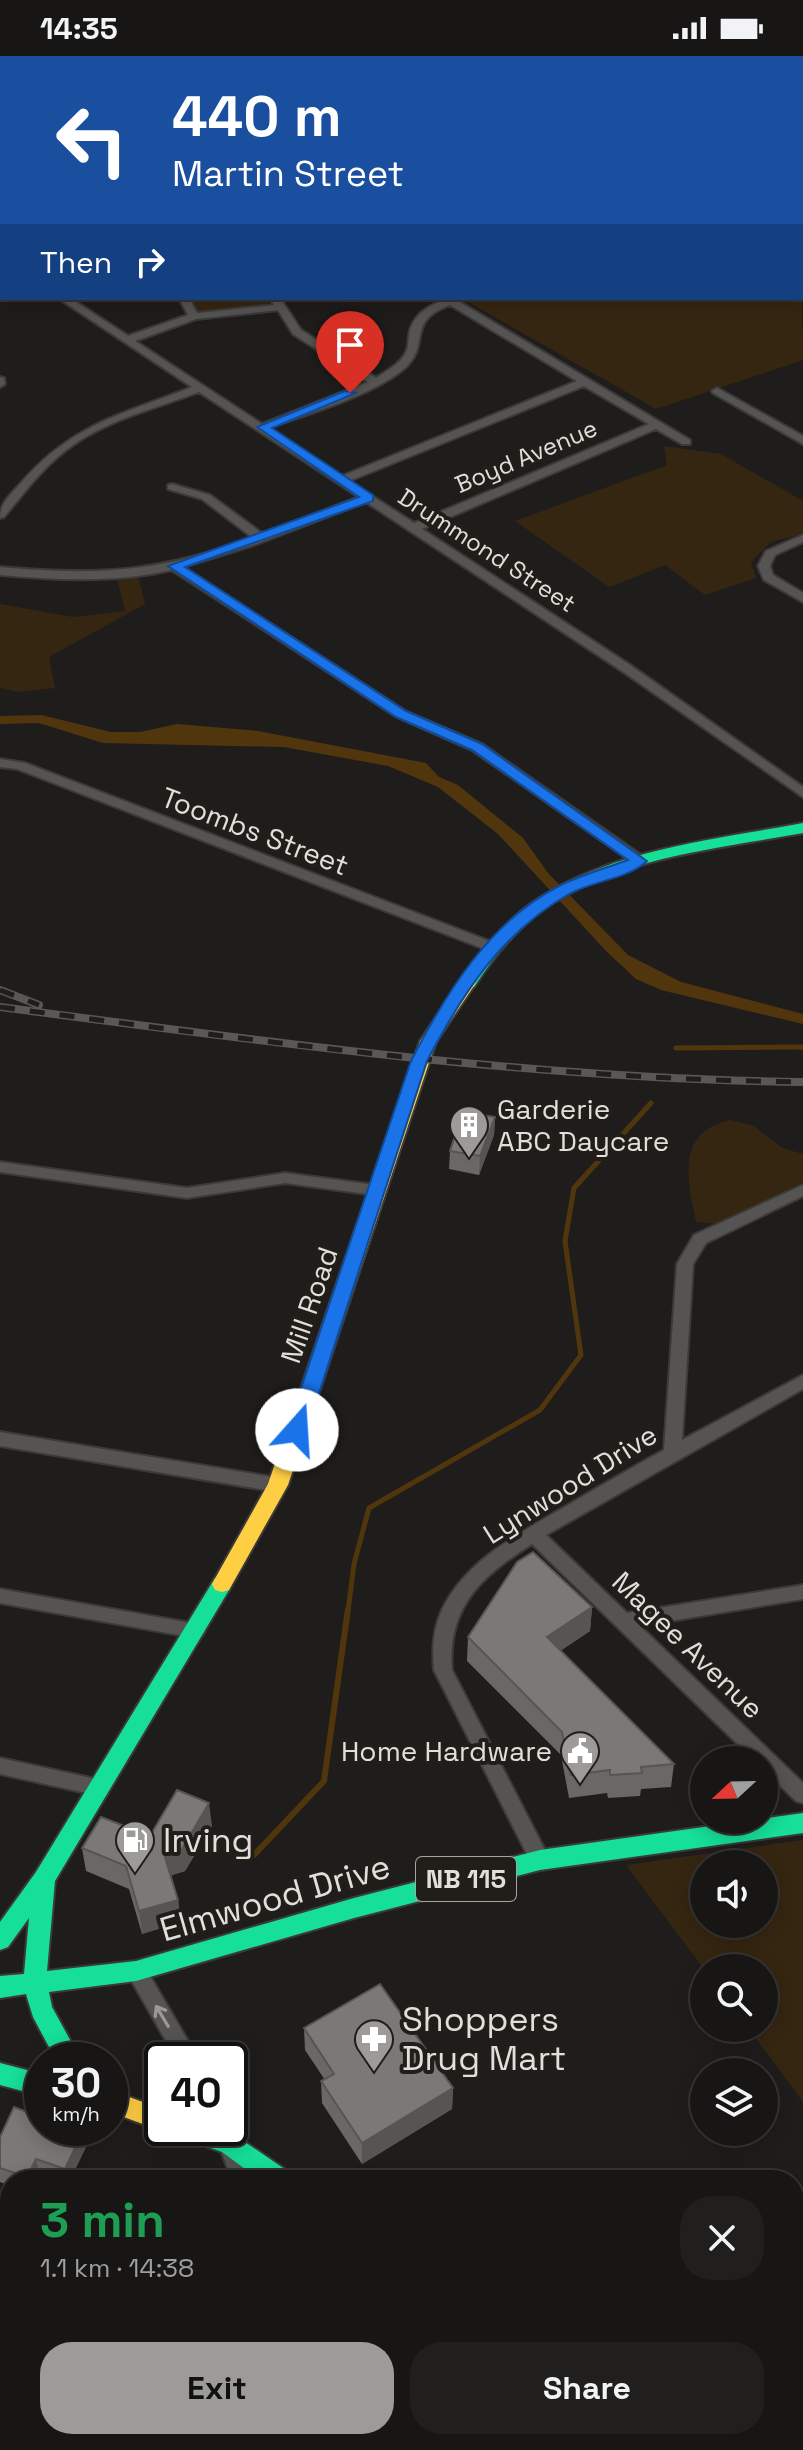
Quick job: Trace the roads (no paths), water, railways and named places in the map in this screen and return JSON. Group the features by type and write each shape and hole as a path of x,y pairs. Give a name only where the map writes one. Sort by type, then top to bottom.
{"street":[{"name":"Drummond Street","path":"66,300 626,668 803,793"},
{"path":"185,300 194,316"},
{"path":"263,427 376,383 403,364 413,351 412,329 424,314 448,300 686,442"},
{"path":"128,340 194,316 277,302 297,332 376,383"},
{"path":"342,480 584,382"},
{"path":"0,515 36,472 69,443 100,427 200,388"},
{"path":"717,391 803,441"},
{"name":"Boyd Avenue","path":"413,528 656,425"},
{"path":"172,487 206,497 260,537"},
{"path":"0,571 60,577 126,575 174,566 368,498"},
{"path":"803,538 770,553 764,566 768,577 803,598"},
{"path":"174,566 401,714 477,747 640,861"},
{"name":"Toombs Street","path":"0,763 20,766 492,947"},
{"name":"Mill Road","path":"35,1982 44,1879 196,1631 278,1485 375,1190 428,1041 492,947 539,905 592,877 640,861 803,828"},
{"path":"0,1167 187,1193 285,1178 375,1190"},
{"path":"672,1453 685,1264 700,1239 803,1190"},
{"name":"Lynwood Drive","path":"540,1860 443,1670 441,1645 451,1610 481,1573 534,1535 672,1453 803,1381"},
{"path":"0,1439 278,1485"},
{"name":"Magee Avenue","path":"534,1535 803,1795"},
{"path":"623,1621 803,1592"},
{"path":"0,1596 196,1631"},
{"path":"0,1766 100,1788"},
{"name":"Elmwood Drive","path":"0,1987 136,1971 354,1908 540,1860 803,1823"},
{"path":"0,1940 44,1879"},
{"path":"136,1971 177,2042"},
{"path":"35,1982 41,2009 59,2042"},
{"path":"0,2074 24,2080"},
{"path":"230,2146 239,2170"},
{"path":"238,2146 268,2170"}],"waterway":[{"path":"676,1048 803,1047"},
{"path":"348,1611 354,1564 369,1508 540,1410 581,1355 565,1241 574,1188 651,1103"},
{"path":"254,1855 324,1781 348,1609"}],"railway":[{"path":"0,990 39,1005"},
{"path":"0,1007 300,1045 501,1066 601,1074 803,1082"}],"place":[{"name":"Garderie ABC Daycare","path":"469,1159"},
{"name":"Home Hardware","path":"580,1785"},
{"name":"Irving","path":"135,1874"},
{"name":"Shoppers Drug Mart","path":"374,2073"}]}
